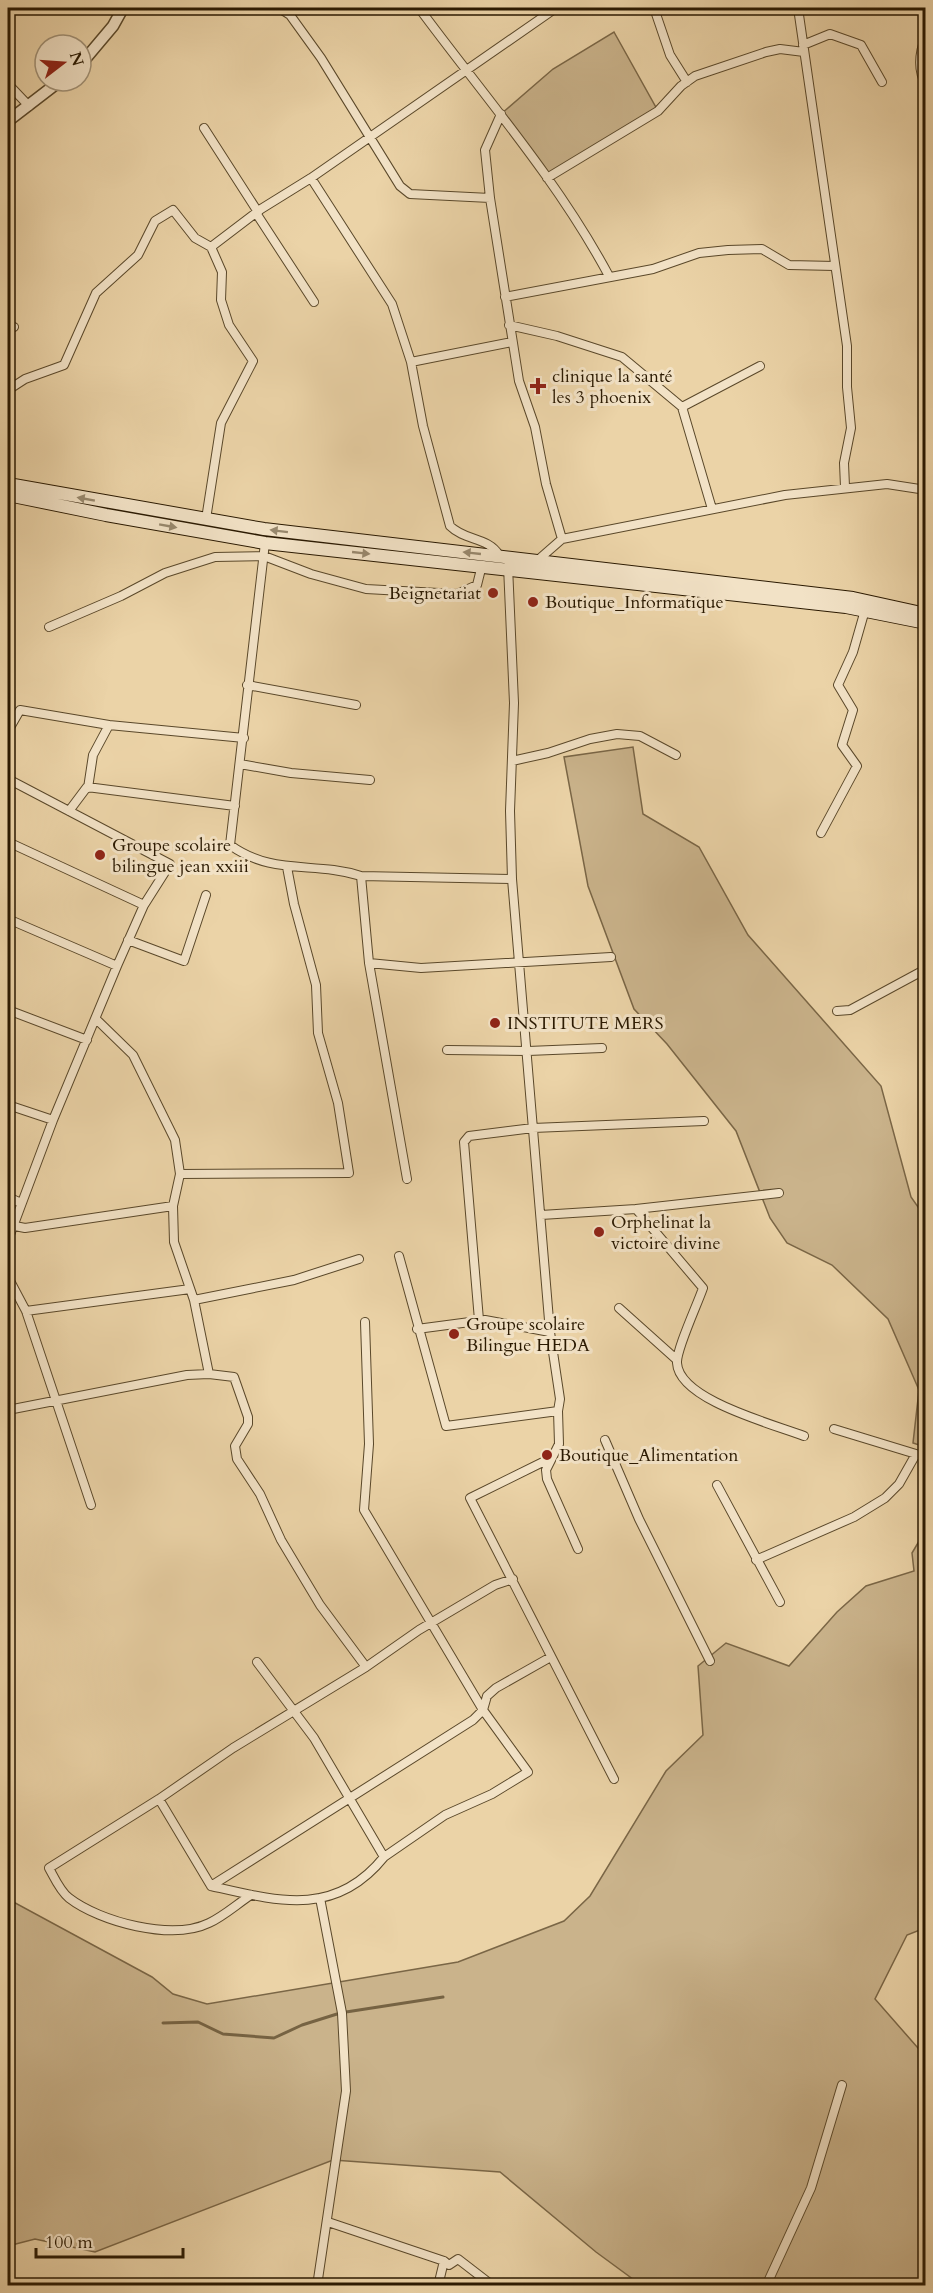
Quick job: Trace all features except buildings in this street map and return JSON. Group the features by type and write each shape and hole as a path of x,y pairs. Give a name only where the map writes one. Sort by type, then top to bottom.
{"main road":[{"path":"8,483 264,529 865,610 926,623"},
{"path":"8,495 106,516 265,543 482,565 505,560 538,560 853,598 926,614"}],"street":[{"path":"93,50 113,26 123,8"},
{"path":"279,8 290,15 321,58 400,186 410,194 490,198"},
{"path":"419,8 547,178 579,225 609,276"},
{"path":"211,247 257,212 311,178 556,8"},
{"path":"654,8 670,55 687,82"},
{"path":"798,8 848,346 847,387 851,428 844,463 845,487"},
{"path":"547,178 658,111 687,82 711,69 766,52 780,49 804,49 830,34 861,45 882,82"},
{"path":"926,36 921,49 920,74 926,85"},
{"path":"8,84 29,106"},
{"path":"8,121 45,93"},
{"path":"501,114 485,150 490,198 519,381 535,427 546,484 562,539"},
{"path":"204,128 314,302"},
{"path":"311,178 392,304 411,362 423,426 450,526 461,534 492,545 505,560 513,642 510,811 512,879 521,963 550,1332 560,1399 558,1411 560,1444 546,1470 547,1479 578,1549"},
{"path":"8,390 25,379 64,365 96,292 138,255 154,221 173,210 195,238 211,247 222,272 221,300 229,324 253,361 221,423 206,519"},
{"path":"505,297 653,269 699,252 757,248 789,265 835,266"},
{"path":"509,325 557,336 622,357 682,407 712,509"},
{"path":"411,362 512,342"},
{"path":"682,407 760,366"},
{"path":"538,560 562,539 785,495 888,484 926,490"},
{"path":"265,543 230,845 255,861 287,867 330,868 361,876 512,879"},
{"path":"49,627 121,596 165,573 215,557 264,556 311,574 366,589 457,594 477,585 482,565"},
{"path":"821,833 857,765 842,745 853,710 838,685 853,652 865,610"},
{"path":"247,685 356,705"},
{"path":"8,731 20,710 109,725 244,738"},
{"path":"69,811 88,788 93,755 109,725"},
{"path":"512,761 548,753 590,739 617,734 639,736 676,755"},
{"path":"240,764 291,773 370,780"},
{"path":"8,779 170,864 144,905 117,966 53,1120 8,1240"},
{"path":"88,788 235,806"},
{"path":"8,842 144,905"},
{"path":"180,1174 349,1173 338,1102 318,1033 316,985 294,904 287,867"},
{"path":"361,876 369,963 407,1179"},
{"path":"129,940 184,961 206,895"},
{"path":"8,919 117,966"},
{"path":"369,963 414,968 611,957"},
{"path":"837,1011 850,1010 926,969"},
{"path":"8,1010 87,1040"},
{"path":"96,1019 133,1055 175,1140 180,1174 174,1206 174,1242 194,1300 209,1374"},
{"path":"447,1050 528,1051 602,1048"},
{"path":"8,1105 53,1120"},
{"path":"479,1320 464,1142 470,1136 533,1128 704,1121"},
{"path":"541,1215 636,1209 779,1193"},
{"path":"8,1197 21,1203"},
{"path":"15,1226 25,1228 174,1206"},
{"path":"636,1209 703,1288 676,1360"},
{"path":"399,1257 417,1329 446,1426 558,1411"},
{"path":"194,1300 294,1280 358,1259"},
{"path":"8,1276 26,1311 91,1505"},
{"path":"26,1311 190,1289"},
{"path":"619,1308 676,1360 680,1375 700,1396 804,1436"},
{"path":"417,1329 479,1320 550,1332"},
{"path":"159,1799 211,1886 279,1901 320,1898 333,1897 377,1865 384,1857 445,1815 492,1794 528,1772 483,1710 364,1510 369,1444 365,1322"},
{"path":"8,1410 155,1381 209,1374 231,1375 237,1380 248,1424 234,1446 237,1459 260,1494 281,1540 320,1605 366,1667"},
{"path":"756,1560 854,1517 885,1498 899,1484 916,1454 834,1429"},
{"path":"605,1440 639,1519 710,1661"},
{"path":"551,1458 470,1498 513,1579 549,1658 614,1779"},
{"path":"717,1485 780,1602"},
{"path":"251,1895 208,1923 173,1931 138,1926 90,1912 66,1896 49,1868 431,1624 495,1586 513,1579"},
{"path":"211,1886 425,1752 483,1710 487,1696 496,1688 549,1658"},
{"path":"257,1662 295,1712 350,1798 384,1857"},
{"path":"317,2286 346,2091 342,2013 320,1898"},
{"path":"766,2286 811,2188 842,2085"},
{"path":"328,2222 444,2261 449,2265 459,2259 493,2286"},
{"path":"438,2286 444,2261"},
{"path":"156,2286 158,2283 179,2286"}],"shaded area":[{"path":"614,32 658,111 547,178 501,114 553,69"},
{"path":"633,747 643,814 699,847 748,935 881,1086 911,1197 925,1217 925,1447 913,1443 919,1390 888,1319 832,1265 787,1243 770,1218 736,1131 667,1044 634,1009 588,886 564,757"},
{"path":"925,1531 925,1928 907,1935 875,1999 925,2056 925,2285 641,2285 596,2252 500,2172 333,2160 95,2252 35,2239 8,2246 8,1899 152,1977 173,1994 207,2004 458,1962 564,1921 590,1896 666,1771 703,1735 698,1666 726,1643 789,1666 837,1612 866,1586 914,1571 912,1553"}],"waterway":[{"path":"346,2012 443,1997"},
{"path":"163,2023 198,2022 223,2034 274,2038 302,2025 337,2014"}],"place":[{"name":"clinique la santé les 3 phoenix","path":"538,386"},
{"name":"Beignetariat","path":"493,593"},
{"name":"Boutique_Informatique","path":"533,602"},
{"name":"Groupe scolaire bilingue jean xxiii","path":"100,855"},
{"name":"INSTITUTE MERS","path":"495,1023"},
{"name":"Orphelinat la victoire divine","path":"599,1232"},
{"name":"Groupe scolaire Bilingue HEDA","path":"454,1334"},
{"name":"Boutique_Alimentation","path":"547,1455"}]}
